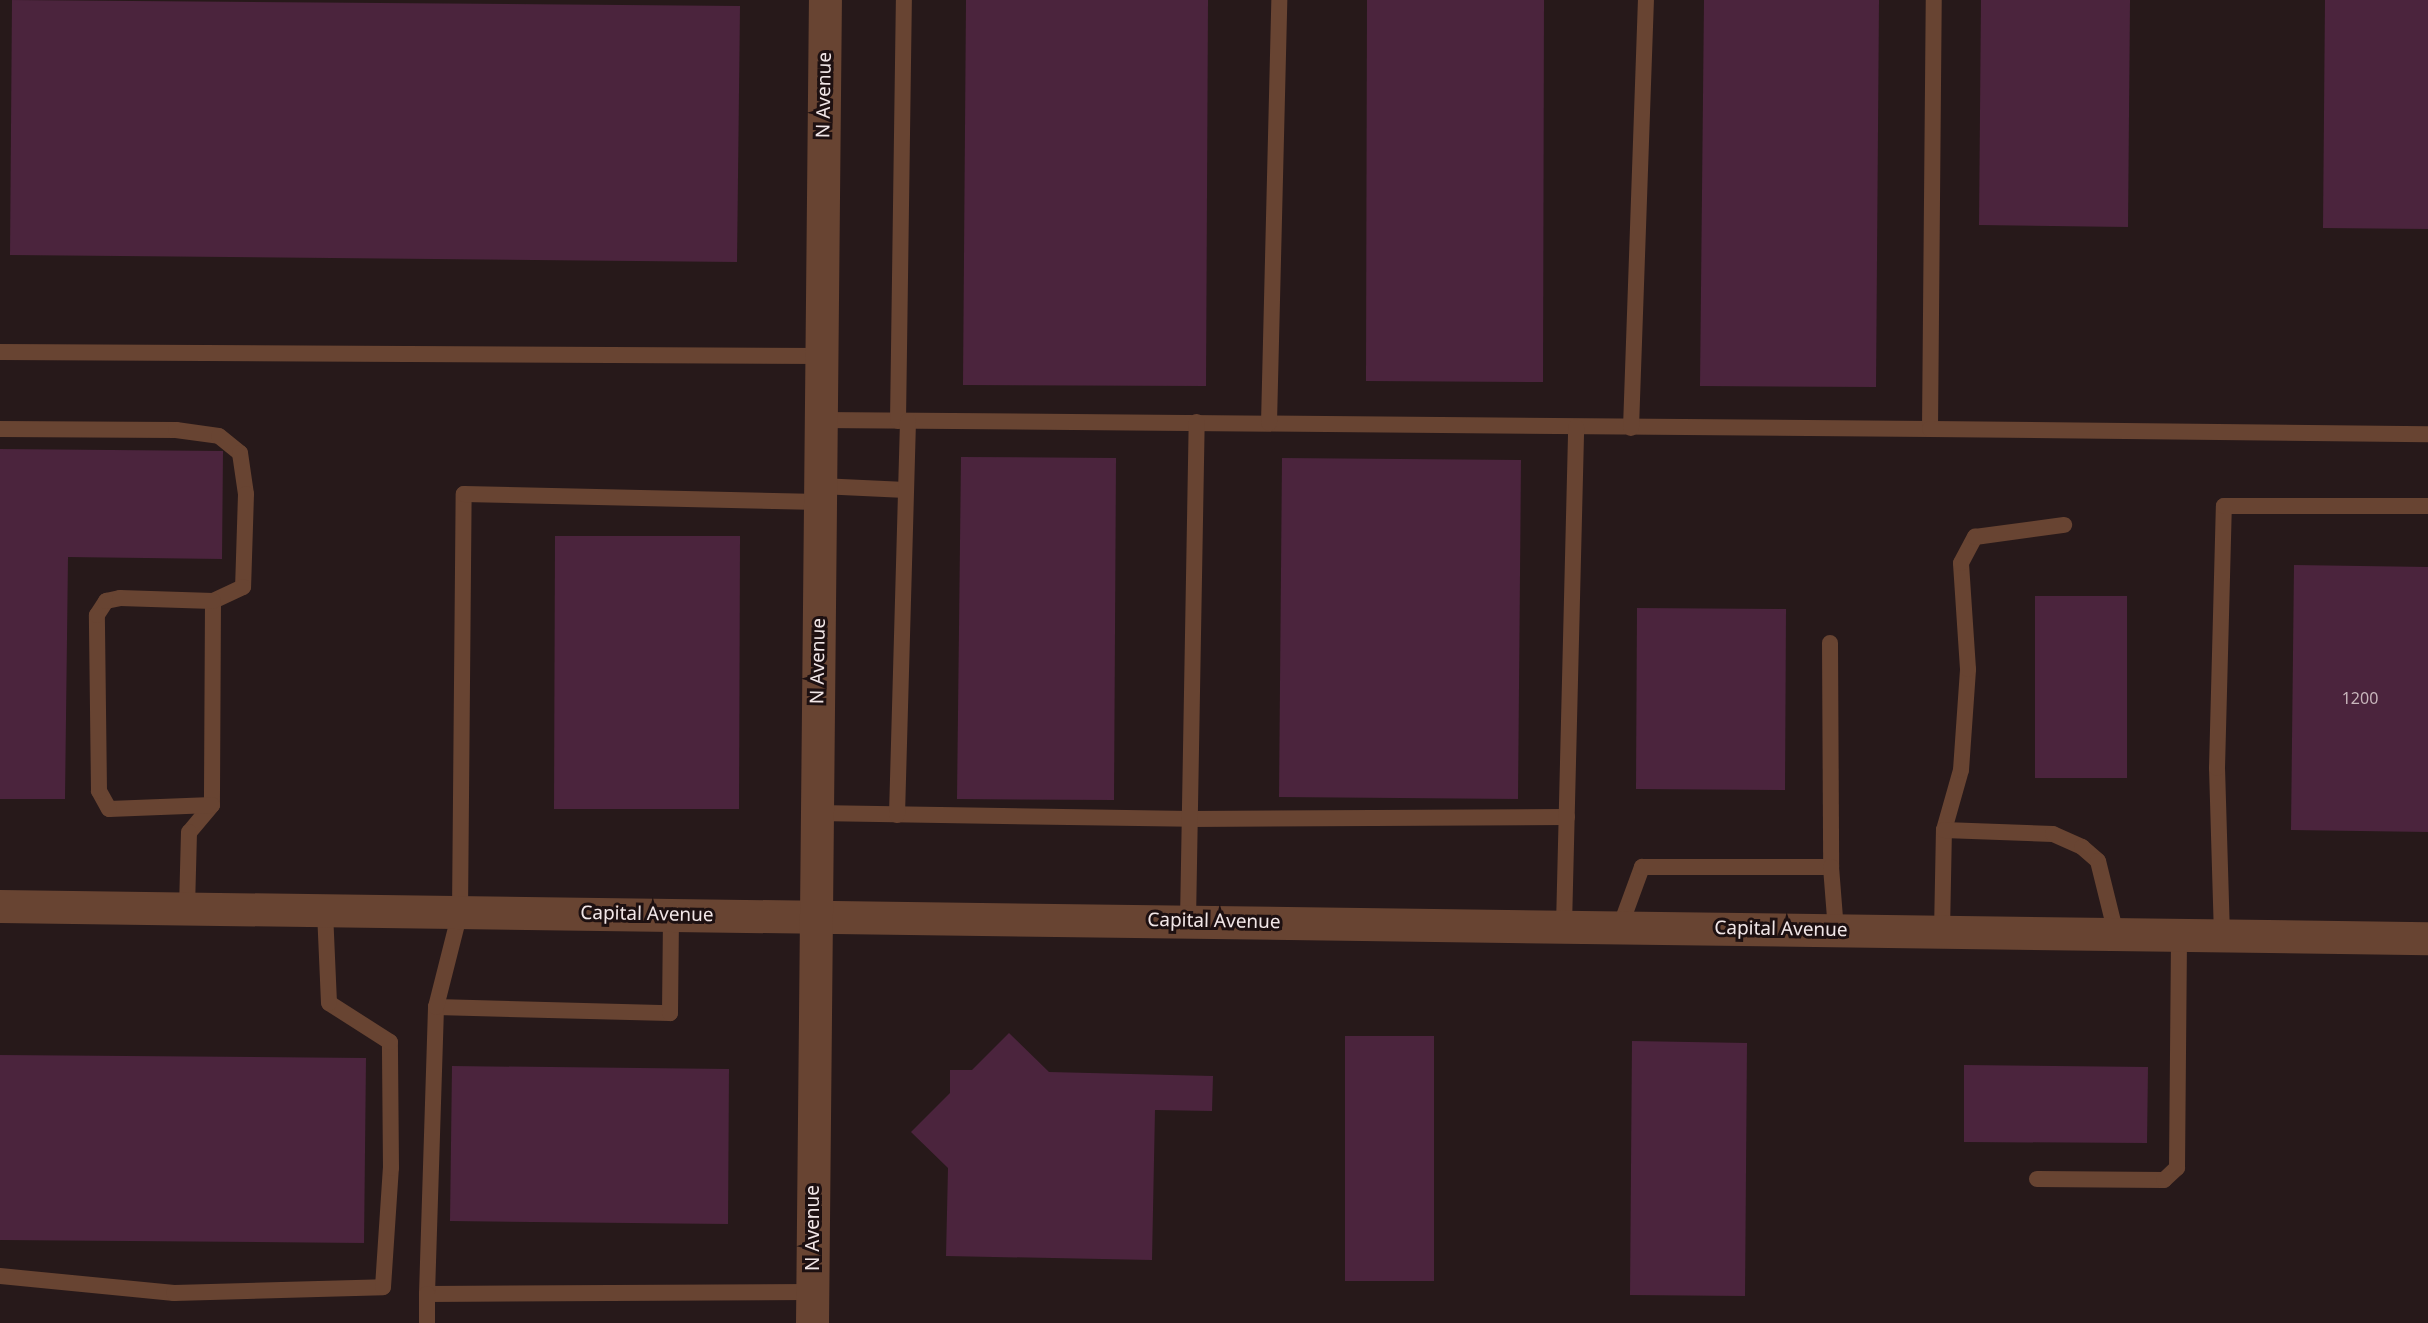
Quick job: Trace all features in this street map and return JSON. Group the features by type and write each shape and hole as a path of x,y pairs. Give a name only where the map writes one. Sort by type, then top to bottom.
{"street":[{"name":"N Avenue","path":"812,1308 825,0"},
{"name":"Capital Avenue","path":"0,906 2428,938"}],"lane":[{"path":"897,815 906,490 903,421 904,0"},
{"path":"1269,423 1279,0"},
{"path":"1631,428 1646,0"},
{"path":"1930,429 1934,0"},
{"path":"0,352 821,356"},
{"path":"820,420 2428,434"},
{"path":"1188,921 1197,422"},
{"path":"1564,926 1576,427"},
{"path":"0,429 176,430 219,436 240,453 246,494 243,587 213,601 120,598 106,601 97,615 99,791 109,809 212,805"},
{"path":"427,1323 436,1007 460,912 464,494 820,494 906,490"},
{"path":"2222,936 2217,768 2224,506 2428,506"},
{"path":"1942,932 1944,830 1961,770 1968,669 1961,563 1975,537 2064,525"},
{"path":"187,908 189,832 212,805 213,601"},
{"path":"1830,643 1831,867 1836,930"},
{"path":"816,813 1190,819 1567,817"},
{"path":"1944,830 2053,834 2082,848 2098,861 2116,934"},
{"path":"1620,927 1642,867 1831,867"},
{"path":"0,1276 174,1293 383,1287 391,1168 390,1042 329,1003 325,910"},
{"path":"436,1007 670,1013 671,915"},
{"path":"2037,1179 2164,1180 2177,1168 2179,935"},
{"path":"427,1294 812,1308"}],"building":[{"path":"12,0 740,6 737,262 10,255"},
{"path":"966,0 1208,0 1206,386 963,385"},
{"path":"1367,0 1544,0 1543,382 1366,381"},
{"path":"1704,0 1879,0 1876,387 1700,386"},
{"path":"1981,0 2130,0 2128,227 1979,225"},
{"path":"2325,0 2428,0 2428,229 2323,228"},
{"path":"0,449 223,451 222,559 68,557 65,799 0,799"},
{"path":"961,457 1116,458 1114,800 957,799"},
{"path":"1282,458 1521,460 1518,799 1279,797"},
{"path":"555,536 740,536 739,809 554,809"},
{"path":"2294,565 2428,567 2428,832 2291,830"},
{"path":"2035,596 2127,596 2127,778 2035,778"},
{"path":"1637,608 1786,609 1785,790 1636,789"},
{"path":"1009,1033 1049,1072 1213,1076 1212,1111 1155,1110 1152,1260 946,1256 948,1168 911,1132 950,1093 950,1070 972,1070"},
{"path":"1345,1036 1434,1036 1434,1281 1345,1281"},
{"path":"1632,1041 1747,1043 1745,1296 1630,1295"},
{"path":"0,1055 366,1058 364,1243 0,1240"},
{"path":"1964,1065 2148,1067 2147,1143 1964,1142"},
{"path":"452,1066 729,1069 728,1224 450,1221"}]}
